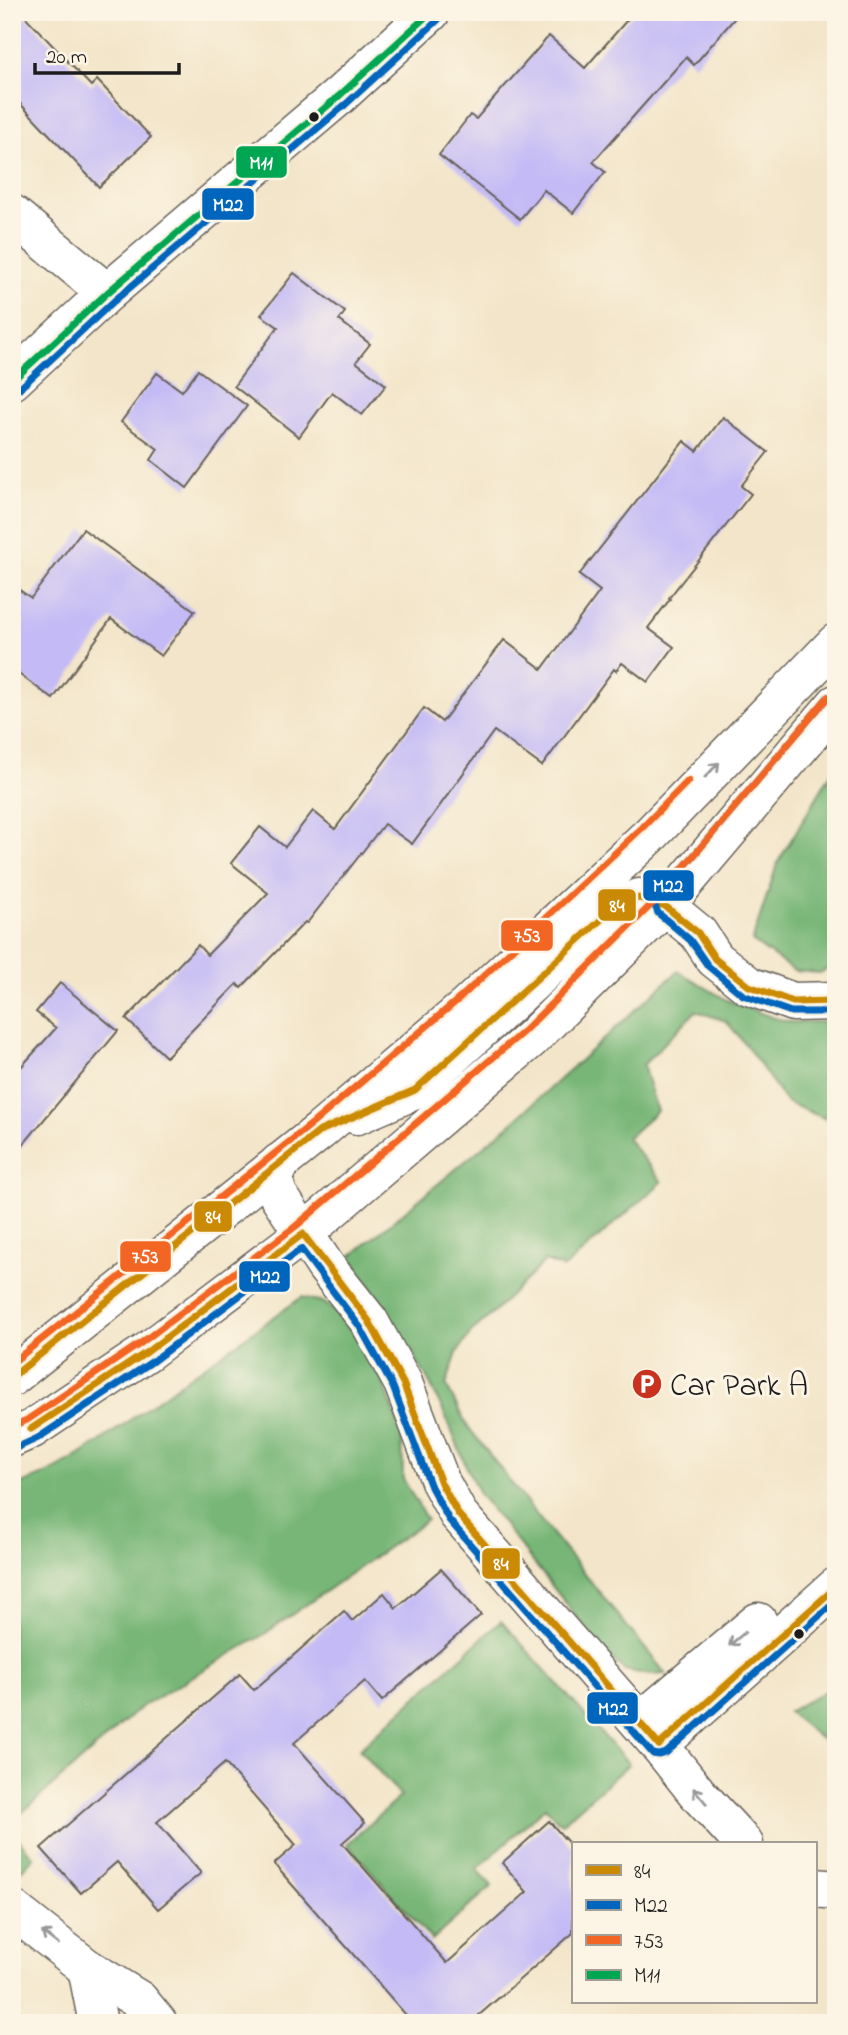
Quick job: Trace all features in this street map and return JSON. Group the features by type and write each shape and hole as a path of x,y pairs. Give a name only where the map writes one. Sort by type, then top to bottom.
{"street":[{"path":"12,381 107,293 339,96 431,12"},
{"path":"12,214 107,293"},
{"path":"12,1377 320,1131 467,1006 640,844 836,643"},
{"path":"12,1438 32,1429 147,1352 303,1234 531,1039 665,906 836,704"},
{"path":"698,933 697,907 720,869 769,806 803,743"},
{"path":"320,1131 415,1090 617,905 639,898 665,906 698,933 715,958 749,986 793,1002 836,1001"},
{"path":"279,1163 274,1180 277,1193 326,1267 369,1321 403,1383 441,1483 458,1514 742,1842"},
{"path":"237,1283 283,1269 326,1267"},
{"path":"650,1733 836,1587"},
{"path":"650,1733 789,1595"},
{"path":"816,1888 836,1890"},
{"path":"12,1909 87,1968 139,2000 159,2023"},
{"path":"87,1968 97,2023"}],"green space":[{"path":"836,765 836,964 820,973 794,971 752,941 778,862"},
{"path":"678,971 727,1000 771,1017 791,1022 836,1022 836,1117 831,1121 786,1102 726,1021 696,1011 643,1065 657,1111 627,1138 662,1182 564,1268 545,1261 472,1331 457,1353 446,1385 466,1424 666,1674 650,1675 624,1670 602,1649 480,1495 431,1386 350,1257 515,1120"},
{"path":"302,1297 325,1303 336,1313 352,1330 384,1384 402,1435 403,1479 427,1520 263,1635 141,1707 16,1818 18,1838 34,1858 14,1876 12,1487 49,1472 84,1452"},
{"path":"501,1621 629,1764 561,1824 545,1807 477,1869 492,1886 432,1940 347,1844 401,1796 359,1749"},
{"path":"836,1685 836,1749 788,1712"}],"building":[{"path":"12,12 21,12 91,86 97,80 151,137 99,187 12,95"},
{"path":"634,12 740,12 694,65 686,57 593,162 605,172 573,213 544,190 520,219 439,155 470,115 476,119 549,36 585,68"},
{"path":"294,273 345,312 339,320 370,344 356,362 386,385 362,415 332,392 299,437 234,386 278,327 261,315"},
{"path":"198,370 247,406 187,488 151,460 158,449 121,422 157,373 182,391"},
{"path":"723,417 768,452 741,486 751,494 648,628 674,647 648,682 622,663 616,671 614,669 542,766 494,731 412,844 384,824 307,923 305,922 241,988 237,984 166,1057 126,1019 198,945 207,955 268,893 231,863 260,827 285,847 313,811 335,829 424,708 442,722 504,640 542,669 600,591 579,575 684,441 697,451"},
{"path":"83,529 195,611 161,656 111,619 53,699 12,669 12,585 31,598"},
{"path":"60,983 118,1031 12,1158 12,1077 56,1028 36,1012"},
{"path":"441,1569 481,1615 382,1701 365,1681 294,1743 365,1823 342,1843 447,1963 527,1892 502,1863 549,1821 572,1847 572,1934 470,2023 413,2023 274,1864 296,1845 225,1763 157,1822 201,1873 158,1909 117,1862 81,1893 41,1848 240,1674 254,1690 344,1611 352,1621 384,1593 396,1608"}],"transit line":[{"name":"M11","path":"12,381 107,293 339,96 431,12"},
{"name":"M22","path":"19,389 114,301 346,104 438,20"},
{"name":"M22","path":"828,697 657,899 655,906 658,913 690,940 708,966 743,995 791,1012 836,1012"},
{"name":"753","path":"12,1426 27,1420 141,1343 296,1226 524,1031 657,899 828,697"},
{"name":"753","path":"12,1363 313,1123 460,998 643,827 688,781"},
{"name":"84","path":"12,1377 320,1131 415,1090 617,905 639,898 665,906 698,933 715,959 749,986 793,1002 836,1001"},
{"name":"84","path":"31,1429 147,1352 303,1234 369,1321 403,1383 441,1483 458,1514 659,1745"},
{"name":"M22","path":"16,1448 38,1438 153,1361 301,1249 360,1327 393,1387 431,1487 449,1520 653,1754 666,1753 836,1601"},
{"name":"84","path":"659,1745 836,1587"}],"place":[{"name":"Car Park A","path":"647,1384"}]}
